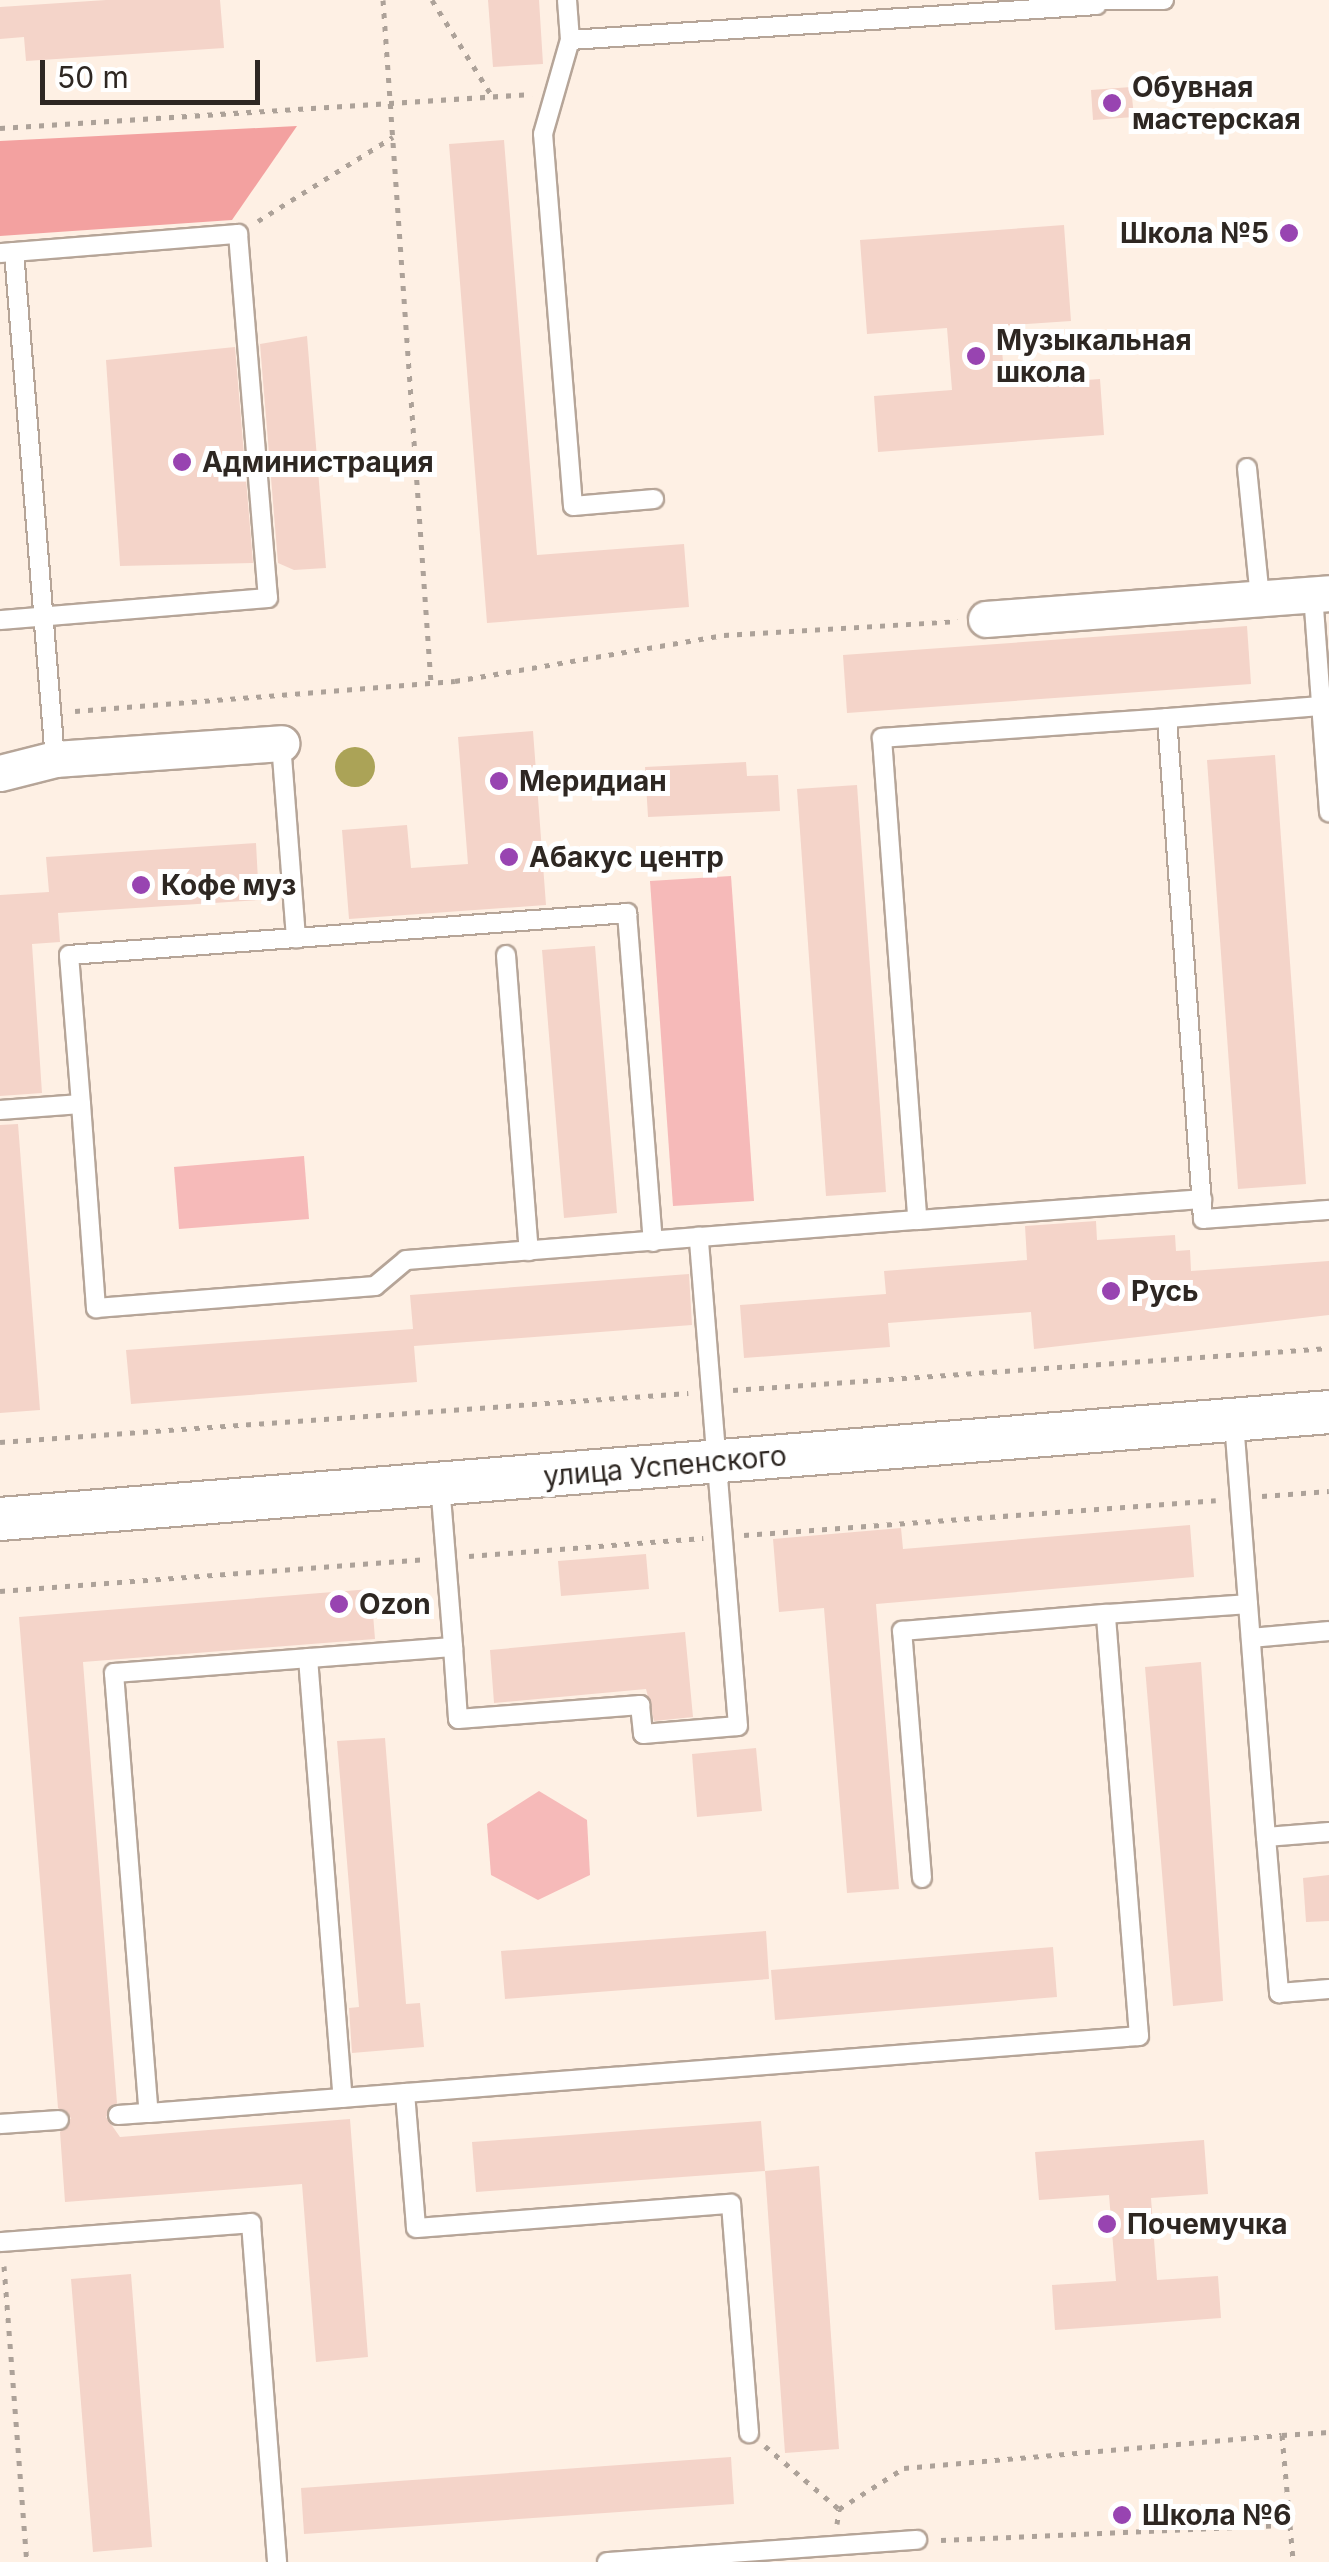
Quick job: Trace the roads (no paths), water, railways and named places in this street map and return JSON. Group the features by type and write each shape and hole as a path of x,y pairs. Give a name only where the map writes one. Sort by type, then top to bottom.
{"street":[{"path":"986,619 1321,594"},
{"path":"0,773 56,760 280,743"},
{"name":"улица Успенского","path":"0,1518 1329,1412"}],"lane":[{"path":"568,0 570,40 543,134 573,506 654,499"},
{"path":"570,40 1164,0"},
{"path":"0,620 44,616 268,598 238,234 7,252 44,616 56,760"},
{"path":"1247,468 1260,598"},
{"path":"1321,594 1321,706 1329,812"},
{"path":"917,1220 882,738 1321,706"},
{"path":"1167,718 1203,1219 1329,1210"},
{"path":"280,743 296,938"},
{"path":"653,1242 627,913 69,955 96,1308 375,1286 406,1260 653,1242 1202,1199"},
{"path":"506,955 529,1251"},
{"path":"0,1110 81,1104"},
{"path":"440,1484 458,1719 640,1705 642,1734 738,1726 699,1238"},
{"path":"1234,1420 1279,1993 1329,1989"},
{"path":"922,1878 902,1630 1248,1604"},
{"path":"118,2115 1140,2036 1106,1614"},
{"path":"1251,1638 1329,1632"},
{"path":"149,2113 114,1674 453,1647"},
{"path":"308,1658 343,2098"},
{"path":"1266,1837 1329,1832"},
{"path":"405,2093 416,2228 732,2204 750,2434"},
{"path":"0,2124 59,2120"},
{"path":"1,2242 251,2223 277,2562"},
{"path":"607,2562 917,2540"}],"place":[{"name":"Обувная мастерская","path":"1112,103"},
{"name":"Школа №5","path":"1289,233"},
{"name":"Музыкальная школа","path":"976,356"},
{"name":"Администрация","path":"182,462"},
{"name":"Меридиан","path":"499,781"},
{"name":"Абакус центр","path":"509,857"},
{"name":"Кофе муз","path":"141,885"},
{"name":"Русь","path":"1111,1291"},
{"name":"Ozon","path":"339,1604"},
{"name":"Почемучка","path":"1107,2224"},
{"name":"Школа №6","path":"1122,2515"}]}
